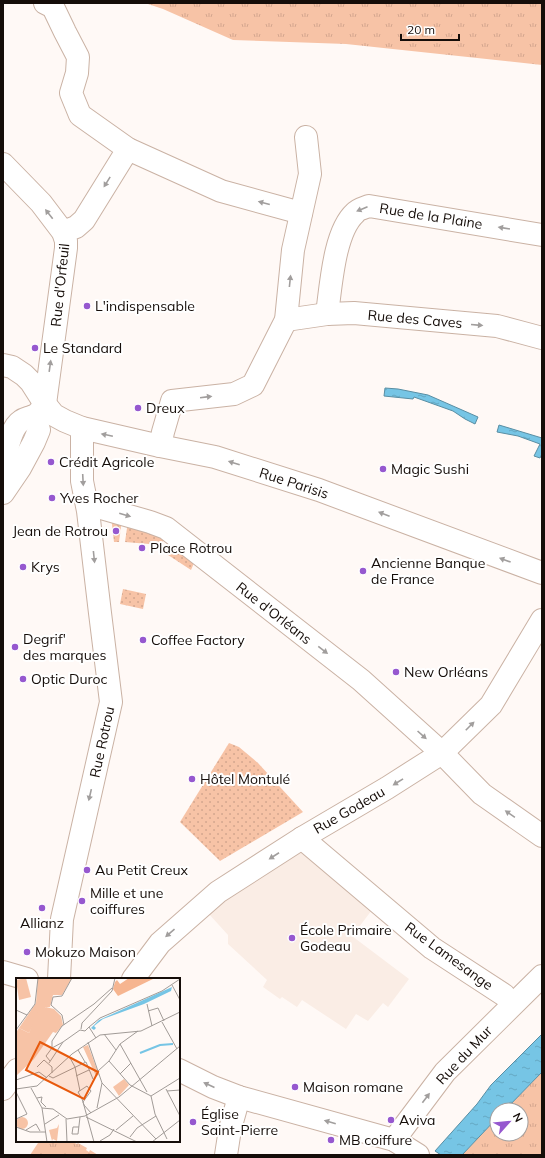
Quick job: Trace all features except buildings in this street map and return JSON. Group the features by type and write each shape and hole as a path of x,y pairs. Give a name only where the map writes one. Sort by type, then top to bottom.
{"street":[{"path":"49,5 78,57 77,73 71,93 80,115 128,149 221,191 301,213"},
{"path":"160,446 172,401 234,394 252,385 286,320 293,250 310,174 306,137"},
{"path":"64,232 76,227 84,220 128,149"},
{"name":"Rue d'Orfeuil","path":"3,164 41,204 64,232 66,241 40,410"},
{"name":"Rue de la Plaine","path":"327,314 336,252 346,224 356,211 369,206 542,235"},
{"name":"Rue des Caves","path":"286,320 327,314 354,314 498,326 542,338"},
{"name":"Rue Parisis","path":"3,364 12,367 31,382 40,410 82,428 216,457 319,490 542,573"},
{"path":"3,466 10,441 16,427 23,419 40,410"},
{"path":"3,493 20,468 34,442 39,430 40,410"},
{"name":"Rue Rotrou","path":"59,978 62,919 112,702 87,504 82,481 82,428"},
{"name":"Rue d'Orléans","path":"87,504 166,528 361,680 442,753 482,794 542,836"},
{"name":"Rue Godeau","path":"134,978 160,943 218,892 302,838 387,788 442,753 491,705 542,620"},
{"name":"Rue Lamesange","path":"302,838 432,948 504,995"},
{"path":"3,972 24,978"},
{"name":"Rue du Mur","path":"394,1140 446,1072 542,976"},
{"path":"180,1070 213,1087 240,1097 394,1140 418,1155"},
{"path":"3,1089 16,1071"},
{"path":"226,1155 230,1129 240,1097"}],"shaded area":[{"name":"École Primaire Godeau","path":"303,848 372,910 352,936 409,979 388,1007 383,1003 368,1021 356,1014 346,1029 302,1000 297,1007 282,997 280,999 263,987 267,980 228,944 228,935 208,913 239,890"}],"green space":[{"path":"145,3 542,3 542,65 346,44 233,40 163,9"},
{"path":"111,516 122,519 119,542 114,542"},
{"path":"130,520 164,534 162,551 149,544 125,542"},
{"path":"168,537 194,563 191,570 165,553"},
{"path":"123,589 146,594 143,609 120,604"},
{"path":"229,743 239,747 258,763 303,812 220,861 180,822"},
{"path":"542,1072 542,1155 462,1155 489,1126 489,1142 529,1142 529,1102 513,1102"},
{"path":"37,1142 75,1142 87,1148 86,1150 89,1152 90,1150 98,1155 30,1155 38,1143"}],"water":[{"path":"385,388 428,395 478,417 475,424 453,411 414,397 413,399 384,396"},
{"path":"499,425 542,438 542,454 540,458 534,456 540,444 518,436 497,432"},
{"path":"542,1034 542,1072 513,1102 489,1102 489,1126 462,1155 441,1155 435,1151 477,1104 491,1085"}],"place":[{"name":"L'indispensable","path":"87,306"},
{"name":"Le Standard","path":"35,348"},
{"name":"Dreux","path":"138,408"},
{"name":"Crédit Agricole","path":"51,462"},
{"name":"Magic Sushi","path":"383,469"},
{"name":"Yves Rocher","path":"52,498"},
{"name":"Jean de Rotrou","path":"116,531"},
{"name":"Place Rotrou","path":"142,548"},
{"name":"Krys","path":"23,567"},
{"name":"Ancienne Banque de France","path":"363,571"},
{"name":"Coffee Factory","path":"143,640"},
{"name":"Degrif' des marques","path":"15,647"},
{"name":"New Orléans","path":"396,672"},
{"name":"Optic Duroc","path":"23,679"},
{"name":"Hôtel Montulé","path":"192,779"},
{"name":"Au Petit Creux","path":"87,870"},
{"name":"Mille et une coiffures","path":"82,901"},
{"name":"Allianz","path":"42,908"},
{"name":"École Primaire Godeau","path":"292,938"},
{"name":"Mokuzo Maison","path":"27,952"},
{"name":"Maison romane","path":"295,1087"},
{"name":"Aviva","path":"391,1120"},
{"name":"Église Saint-Pierre","path":"193,1122"},
{"name":"MB coiffure","path":"331,1140"}]}
